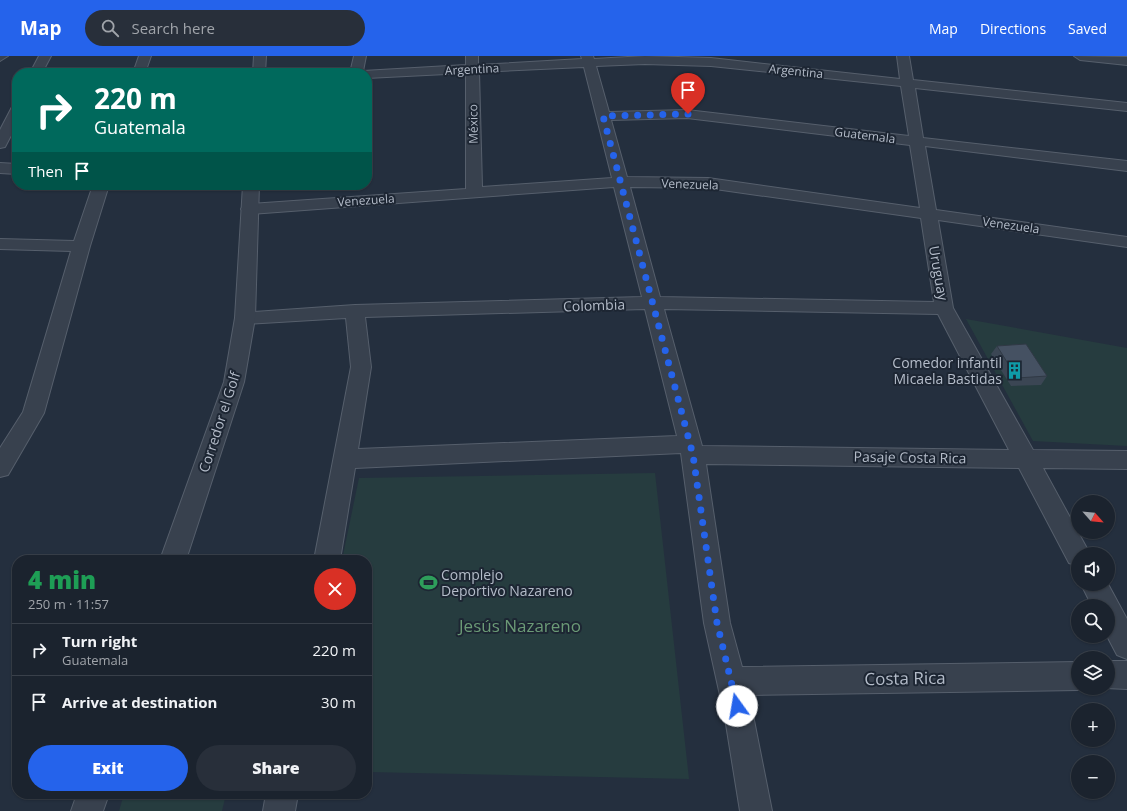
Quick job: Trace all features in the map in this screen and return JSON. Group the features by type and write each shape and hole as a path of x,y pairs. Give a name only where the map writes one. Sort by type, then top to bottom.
{"street":[{"path":"39,68 45,56"},
{"path":"141,68 145,56"},
{"path":"259,68 260,56"},
{"path":"357,68 360,56"},
{"name":"Uruguay","path":"903,56 944,308 1074,547"},
{"path":"1087,56 1113,58 1127,61"},
{"path":"588,59 691,450 717,623 740,718 756,811"},
{"name":"Argentina","path":"372,73 472,62 588,59 711,62 1127,107"},
{"name":"México","path":"472,62 474,192"},
{"name":"Guatemala","path":"603,116 688,114 1127,166"},
{"path":"0,144 12,120"},
{"path":"0,168 12,169"},
{"name":"Venezuela","path":"249,209 621,182 708,183 1127,242"},
{"path":"0,468 33,413 81,246 99,190"},
{"name":"Corredor el Golf","path":"175,555 234,382 245,318 251,190"},
{"path":"330,203 333,190"},
{"path":"0,244 81,246"},
{"name":"Colombia","path":"245,318 355,311 653,303 944,308"},
{"path":"328,555 361,367 355,311"},
{"name":"Pasaje Costa Rica","path":"346,459 691,450 1026,459 1127,460"},
{"path":"1115,623 1127,646"},
{"path":"1115,675 1127,675"},
{"name":"Costa Rica","path":"731,681 1071,676"},
{"path":"87,811 91,799"},
{"path":"279,811 281,799"}],"green space":[{"path":"966,319 1127,348 1127,446 1033,441"},
{"name":"Jesús Nazareno","path":"655,473 689,779 372,772 372,555 343,555 359,478"},
{"path":"123,799 225,799 222,811 119,811"}],"building":[{"path":"1026,344 1047,376 1017,378 997,346"}],"place":[{"name":"Comedor infantil Micaela Bastidas","path":"1015,370"},
{"name":"Complejo Deportivo Nazareno","path":"428,582"}],"route":[{"path":"688,114 603,116 693,455 717,623 737,706"}]}
